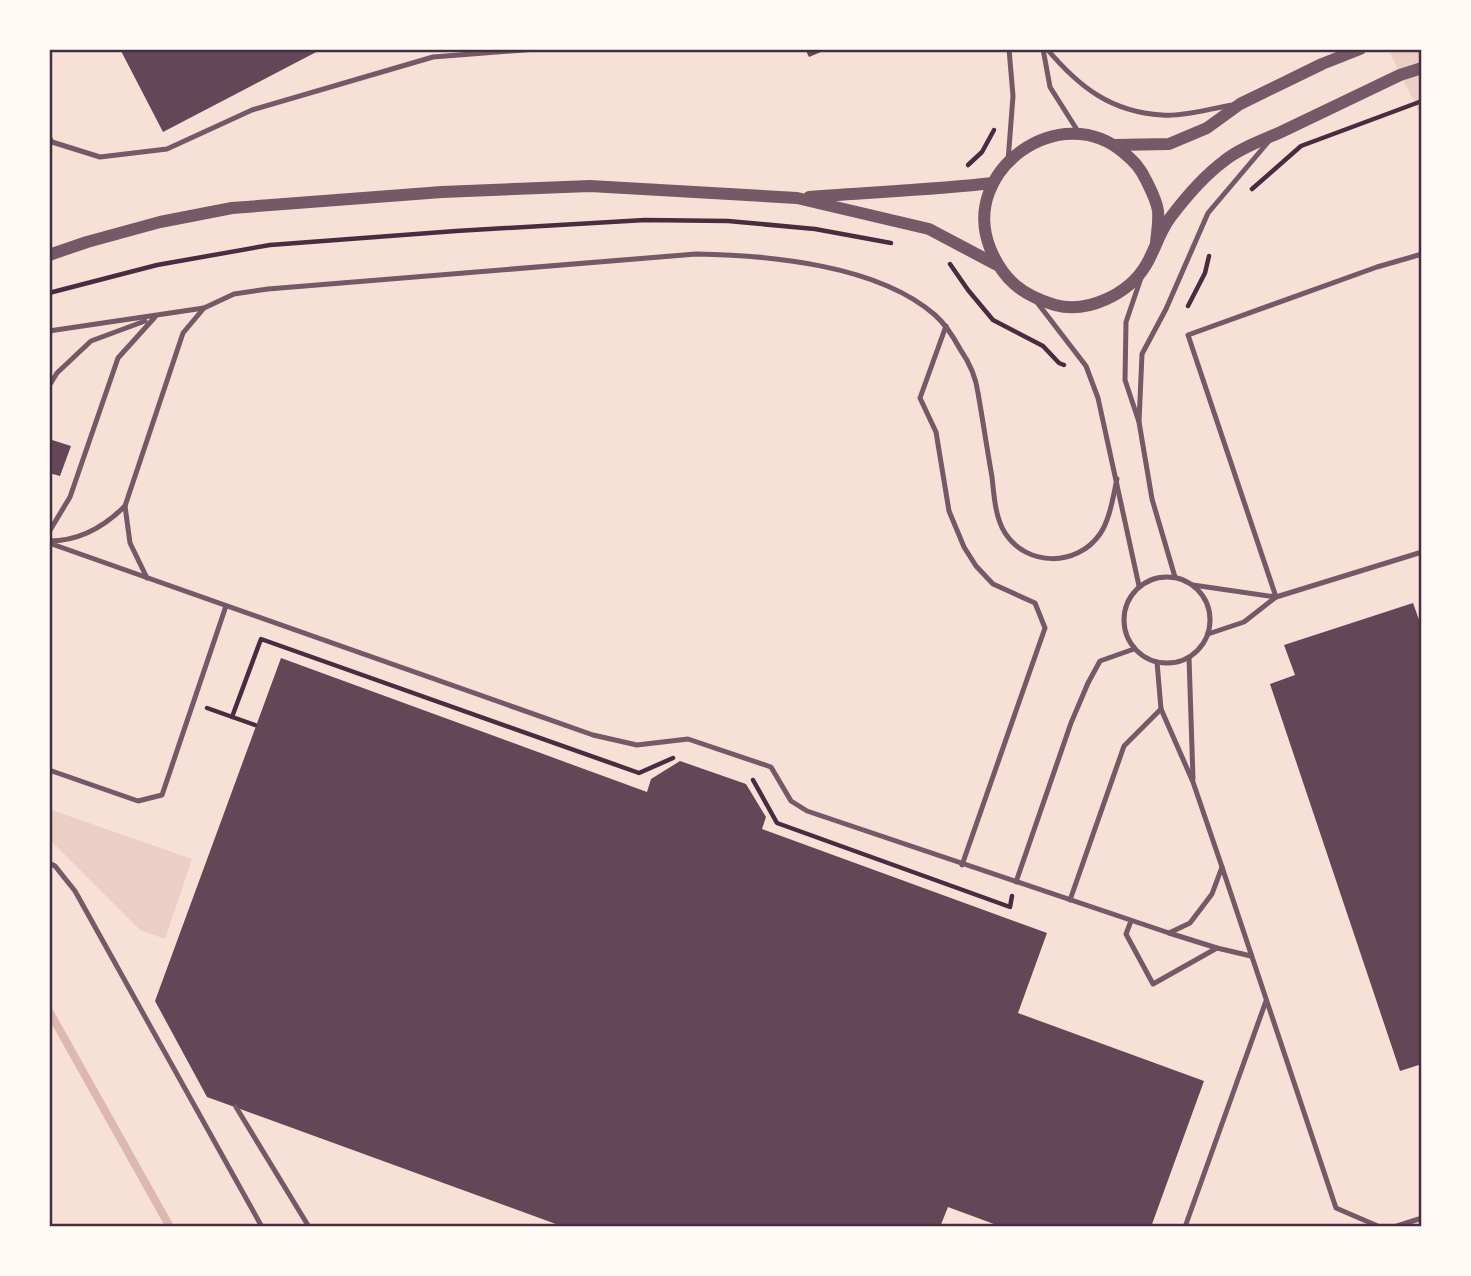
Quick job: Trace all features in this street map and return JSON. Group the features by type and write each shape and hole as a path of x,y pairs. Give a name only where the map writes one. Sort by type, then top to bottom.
{"street":[{"path":"1115,145 1169,144 1207,128 1240,104 1322,64 1360,49"},
{"path":"797,198 929,229 997,265 1016,286 1034,298 1060,306 1091,305 1119,293 1145,267 1176,211 1196,187 1226,159 1400,75 1422,68"},
{"path":"997,265 986,237 987,203 993,183 1008,161 1024,147 1050,136 1079,133 1095,136 1115,145 1141,168 1158,209 1156,243"},
{"path":"49,255 86,242 172,220 232,208 332,198 590,186 797,198 884,190 945,189 993,183"}],"lane":[{"path":"49,137 52,142 100,157 167,149 252,110 433,57 536,49"},
{"path":"1008,161 1013,96 1009,49"},
{"path":"1045,49 1070,76 1094,95 1129,110 1164,116 1240,104"},
{"path":"1045,49 1050,87 1079,133"},
{"path":"1139,422 1142,354 1166,309 1208,212 1274,135"},
{"path":"49,331 204,308 234,294 268,289 684,255 725,254 829,267 860,276 906,295 933,313 946,326 976,381 999,521 1013,543 1024,552 1049,559 1073,556 1084,550 1101,532 1117,479"},
{"path":"1276,597 1188,335 1377,267 1422,254"},
{"path":"1145,267 1126,322 1125,380 1139,422 1152,499 1175,577"},
{"path":"1034,298 1086,366 1098,398 1139,586"},
{"path":"147,578 130,543 125,506 183,333 204,308"},
{"path":"49,386 57,373 91,341 155,317"},
{"path":"49,531 70,497 118,358 155,317"},
{"path":"946,326 920,398 936,432 949,511 964,547 976,566 993,583 1035,603 1045,628 962,865"},
{"path":"49,542 88,533 102,526 125,506"},
{"path":"49,542 593,735 637,745 688,738 771,767 791,801 807,811 1131,921 1251,956"},
{"path":"1208,634 1244,622 1276,597 1422,552"},
{"path":"1193,585 1209,607 1211,621 1208,634 1200,648 1189,657 1173,663 1157,662 1144,657 1134,649 1127,637 1124,610 1139,586 1156,578 1175,577 1193,585 1276,597"},
{"path":"49,770 138,801 162,795 226,606"},
{"path":"1016,882 1071,723 1088,683 1100,661 1134,649"},
{"path":"1189,657 1193,782"},
{"path":"1157,662 1161,709 1193,782 1336,1209 1380,1227"},
{"path":"1070,900 1124,747 1161,709"},
{"path":"49,863 55,866 75,891 262,1227"},
{"path":"1168,933 1190,923 1212,894 1222,866"},
{"path":"1131,921 1126,934 1153,984 1217,948"},
{"path":"1185,1227 1266,1001"},
{"path":"236,1107 309,1227"},
{"path":"1394,1227 1422,1218"}],"path":[{"path":"1249,192 1301,146 1422,101"},
{"path":"966,166 982,152 993,131 995,119"},
{"path":"49,293 157,265 270,245 645,220 729,221 815,229 901,245"},
{"path":"1186,310 1205,273 1210,249"},
{"path":"943,257 956,270 968,290 993,320 1043,346 1059,363 1070,366"},
{"path":"232,717 261,639 639,773 683,754"},
{"path":"193,704 255,725"},
{"path":"743,776 756,780 776,824 1010,907 1016,882"}],"shaded area":[{"path":"1388,49 1422,49 1422,118"},
{"path":"49,809 192,859 165,939 140,930 49,839"}],"building":[{"path":"120,49 322,49 163,132"},
{"path":"805,49 828,49 809,57"},
{"path":"49,439 71,446 60,476 49,473"},
{"path":"1413,603 1422,628 1422,1064 1400,1071 1270,684 1295,675 1284,645"},
{"path":"281,658 647,792 651,779 680,761 746,784 766,817 762,829 1047,933 1018,1013 1204,1081 1151,1227 1002,1227 948,1207 940,1227 564,1227 207,1097 155,1001"}],"waterway":[{"path":"49,1011 170,1227"}]}
